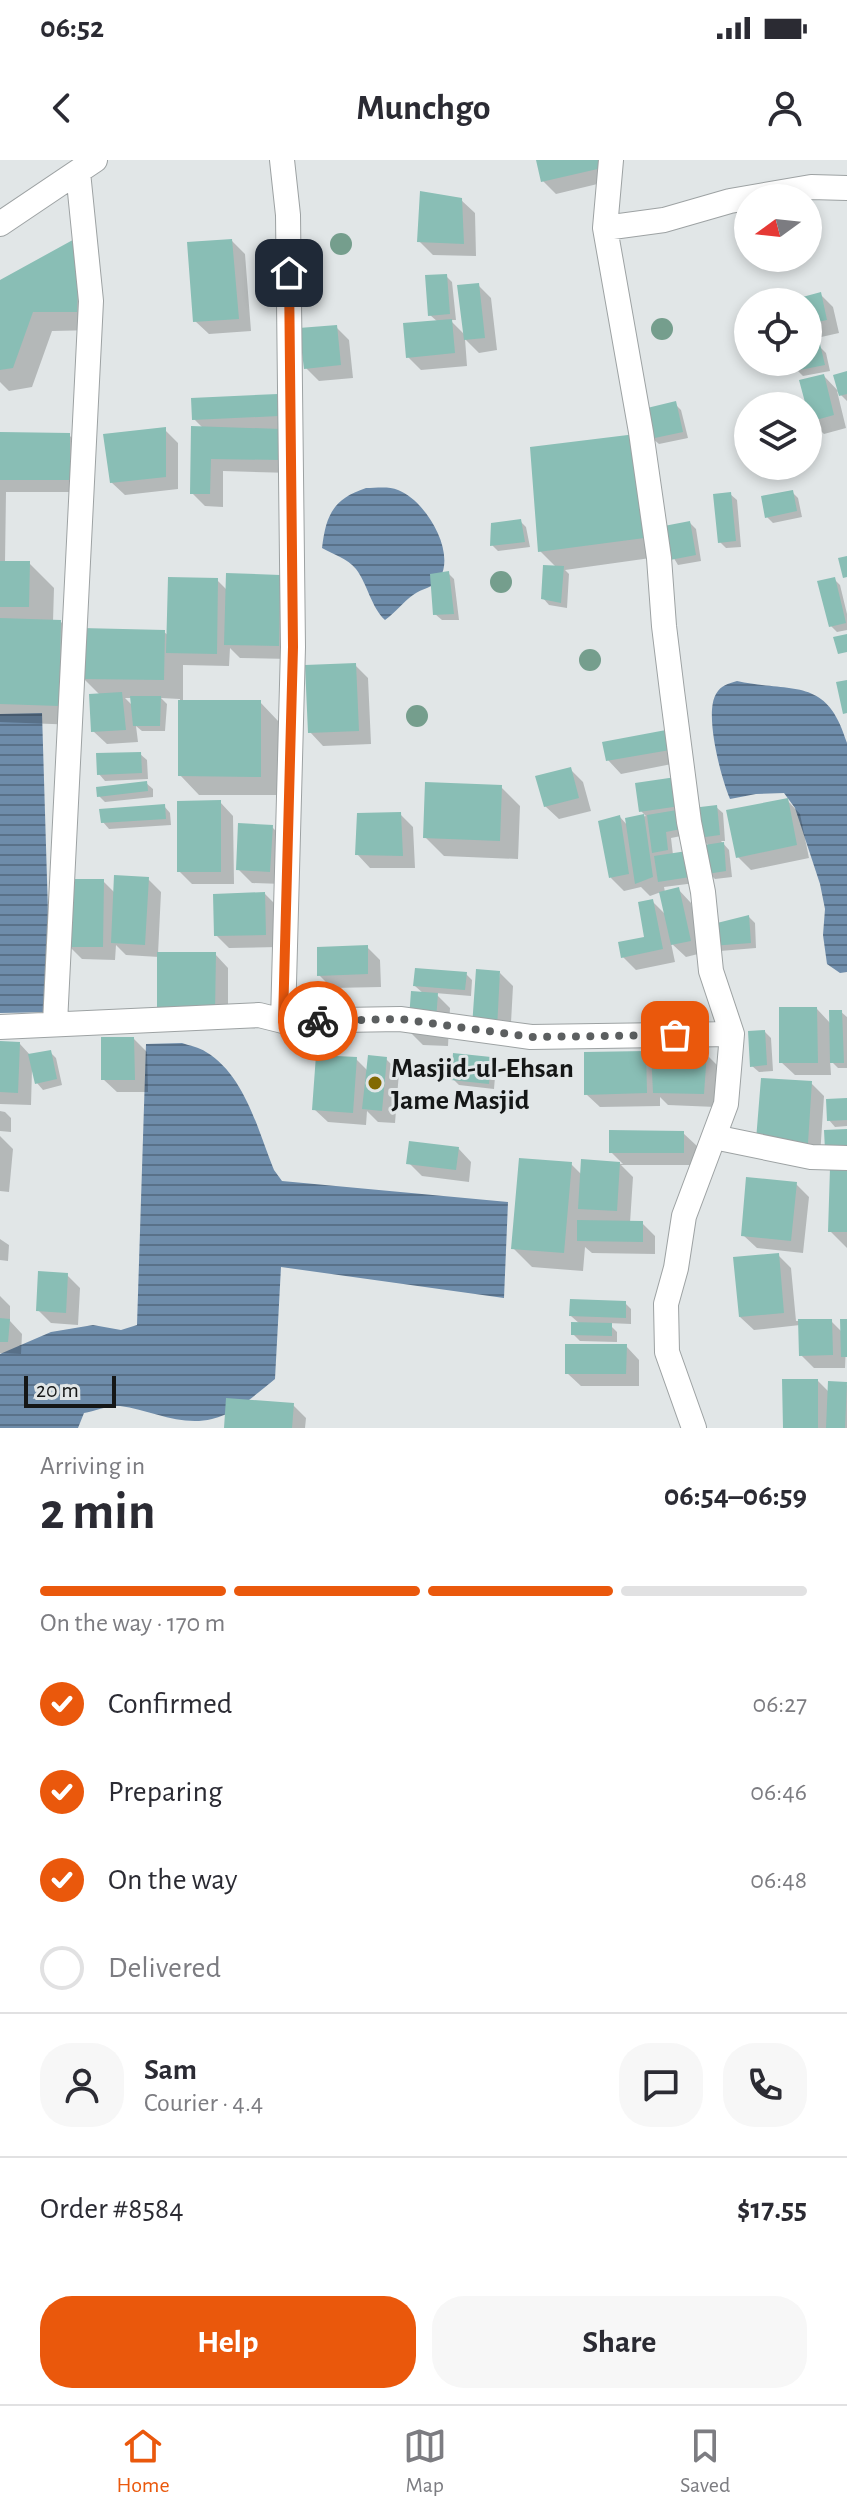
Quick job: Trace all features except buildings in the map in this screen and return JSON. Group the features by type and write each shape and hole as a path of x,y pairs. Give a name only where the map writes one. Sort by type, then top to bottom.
{"street":[{"path":"282,160 288,215 293,647 283,1021"},
{"path":"611,160 605,228 657,543 670,678 689,822 703,892 711,971 732,1034 726,1104 684,1216 676,1268 666,1304 667,1352 694,1428"},
{"path":"55,1023 91,301 86,166"},
{"path":"0,224 86,166"},
{"path":"605,228 664,220 730,201 798,189 847,188"},
{"path":"0,1027 259,1015 283,1021 400,1019 531,1037 732,1034"},
{"path":"714,1137 811,1157 847,1158"}],"water":[{"path":"366,488 398,490 418,504 435,528 444,554 440,578 413,595 385,620 356,569 322,548 333,510 346,497"},
{"path":"737,681 792,688 818,697 839,722 847,743 847,972 840,973 827,964 823,935 825,909 820,884 795,808 784,793 730,799 726,789 715,746 713,703 720,689"},
{"path":"42,713 51,1012 0,1013 0,714"},
{"path":"182,1043 206,1052 231,1075 249,1105 274,1170 282,1181 508,1202 504,1298 281,1267 275,1379 238,1408 212,1419 189,1421 116,1406 84,1413 78,1428 0,1428 0,1354 51,1332 93,1325 121,1330 137,1325 146,1044"}],"way so far":[{"path":"318,1021 400,1019 531,1037 675,1035"}],"place":[{"name":"Masjid-ul-Ehsan Jame Masjid","path":"375,1083"}],"route":[{"path":"289,273 293,647 283,1021 318,1021"}]}
